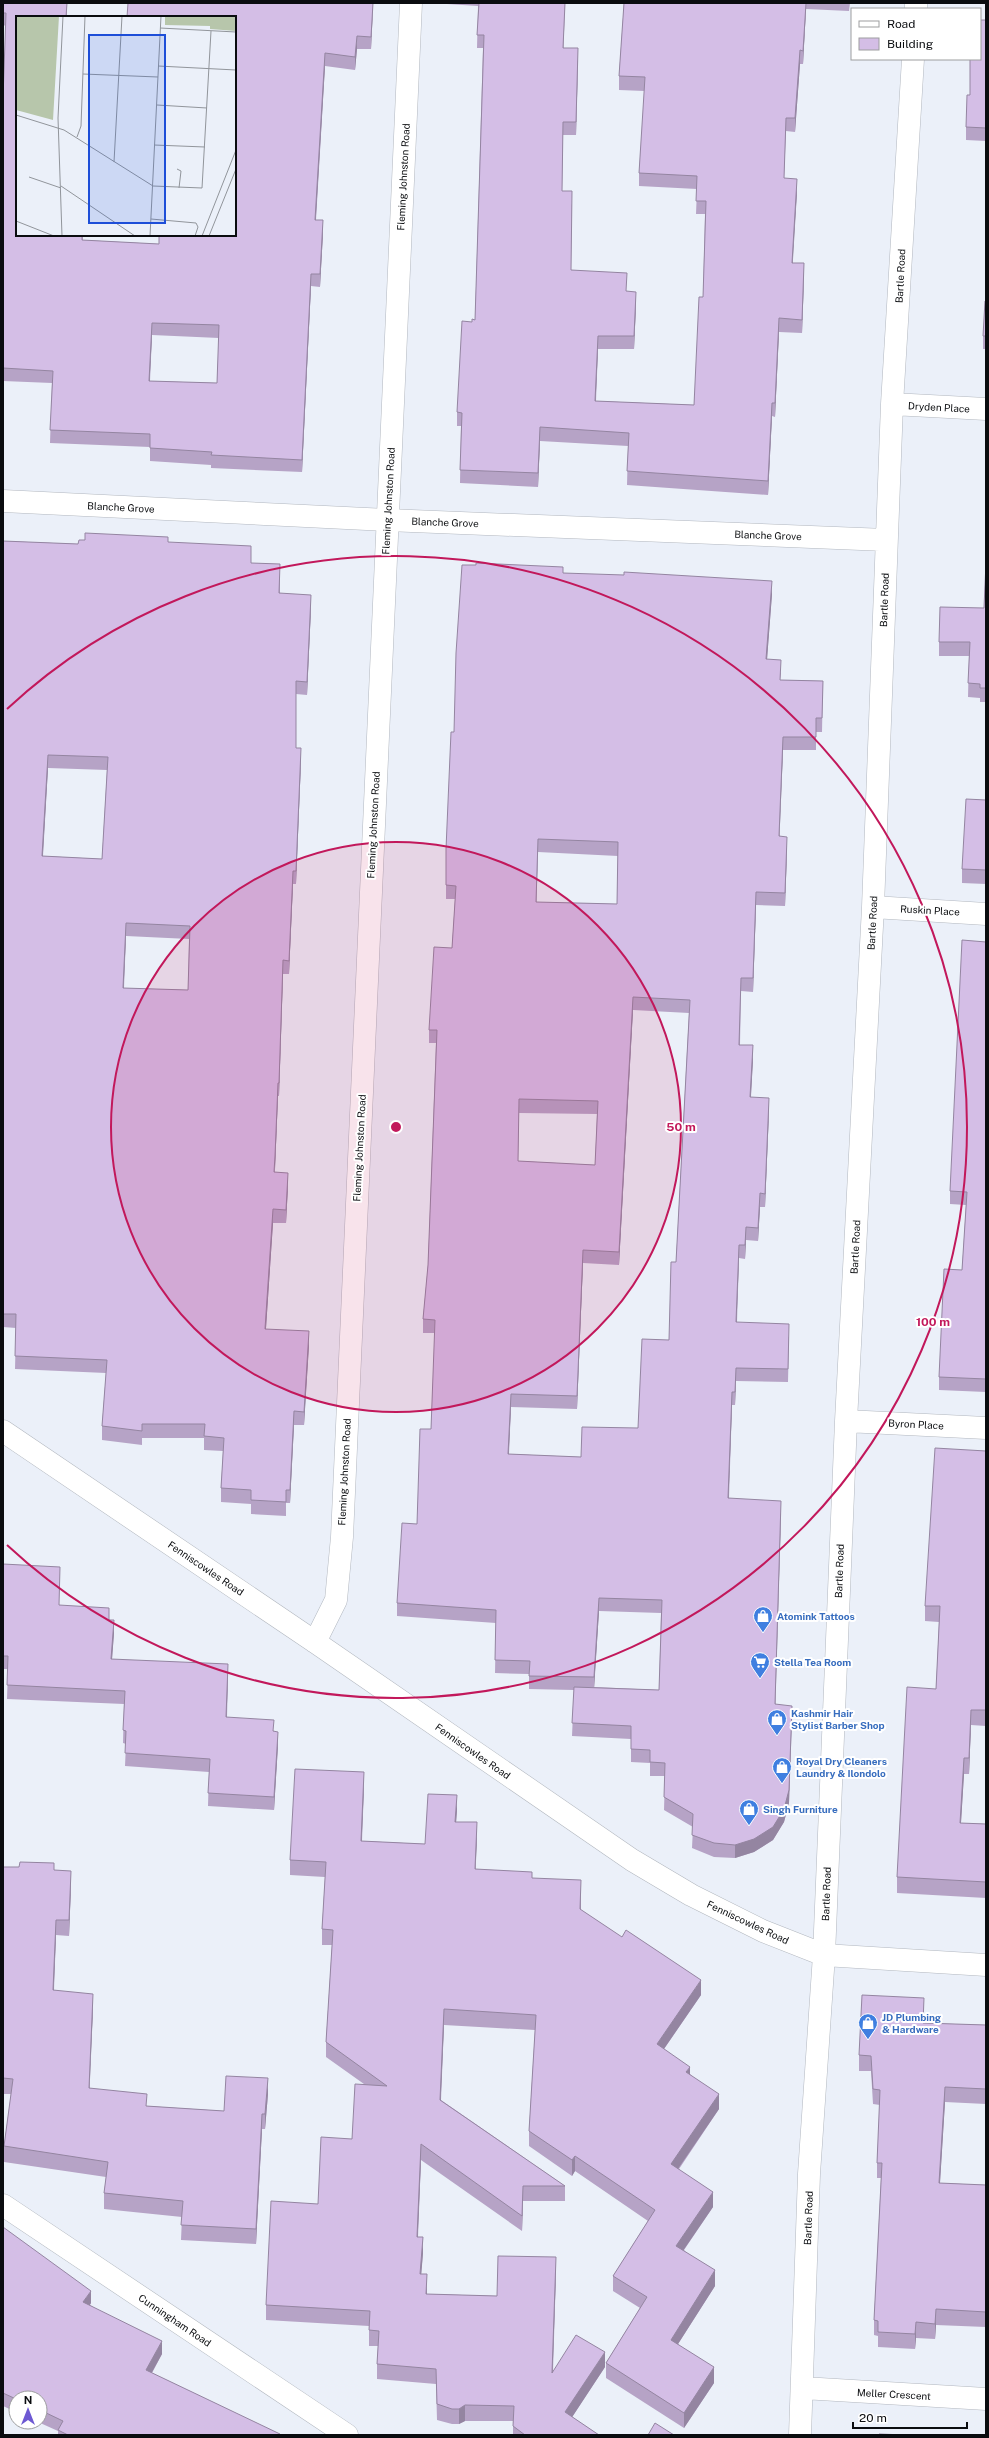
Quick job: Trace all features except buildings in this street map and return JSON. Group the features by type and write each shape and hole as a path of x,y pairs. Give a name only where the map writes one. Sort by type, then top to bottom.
{"street":[{"name":"Fleming Johnston Road","path":"315,1642 336,1600 342,1537 411,3"},
{"name":"Bartle Road","path":"800,2435 803,2388 809,2174 824,1955 846,1421 873,907 892,404 913,60"},
{"name":"Dryden Place","path":"892,404 986,409"},
{"name":"Blanche Grove","path":"3,501 387,520 886,540"},
{"name":"Ruskin Place","path":"873,907 986,914"},
{"name":"Byron Place","path":"846,1421 986,1428"},
{"name":"Fenniscowles Road","path":"3,1431 315,1642 632,1860 691,1895 763,1931 824,1955 986,1965"},
{"name":"Cunningham Road","path":"3,2204 347,2435"},
{"name":"Meller Crescent","path":"803,2388 986,2399"}],"place":[{"name":"Atomink Tattoos","path":"763,1633"},
{"name":"Stella Tea Room","path":"760,1679"},
{"name":"Kashmir Hair Stylist Barber Shop","path":"777,1736"},
{"name":"Royal Dry Cleaners Laundry & Ilondolo","path":"782,1784"},
{"name":"Singh Furniture","path":"749,1826"},
{"name":"JD Plumbing & Hardware","path":"868,2040"}]}
